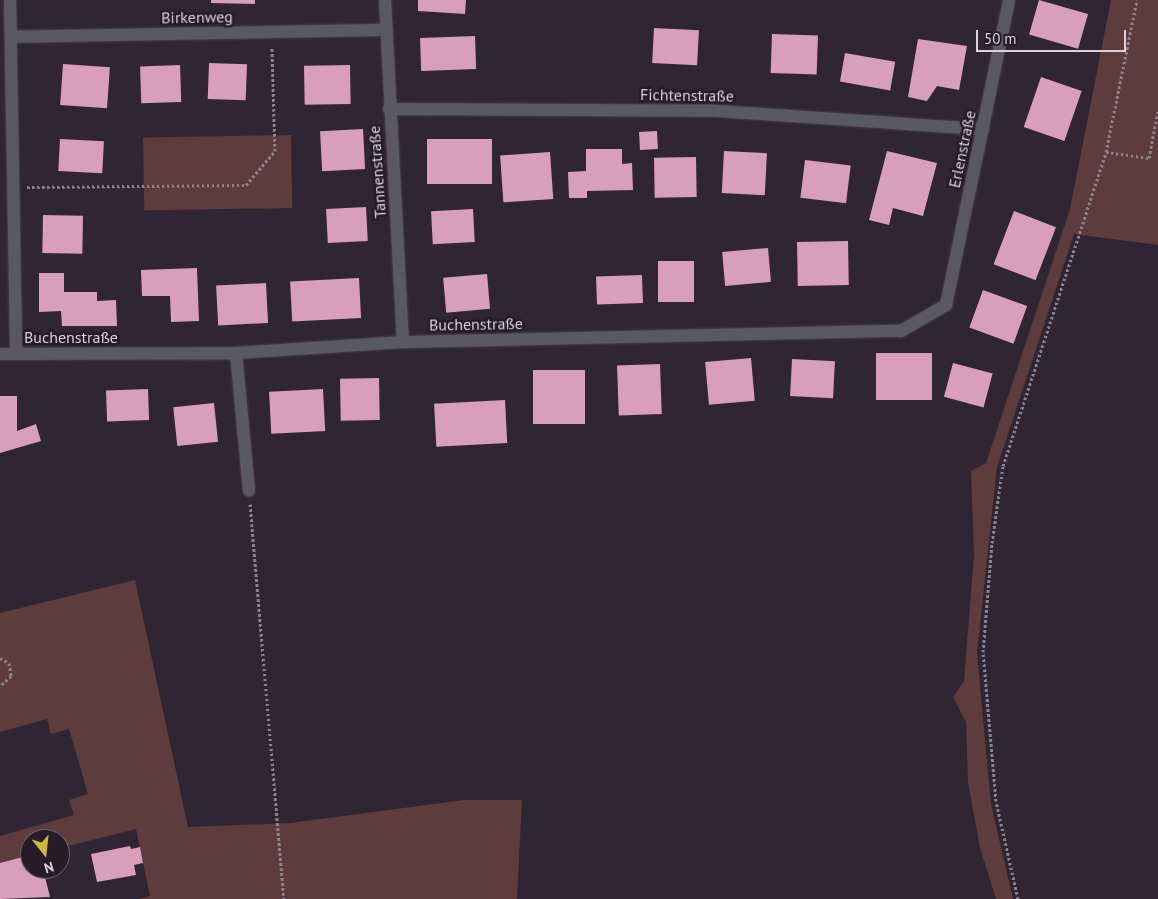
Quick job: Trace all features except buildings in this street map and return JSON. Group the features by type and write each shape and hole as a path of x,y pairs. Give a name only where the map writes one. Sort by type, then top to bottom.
{"street":[{"path":"10,0 11,37 5,104 12,187 16,353"},
{"name":"Tannenstraße","path":"384,0 384,30 404,342"},
{"name":"Erlenstraße","path":"946,305 1010,0"},
{"name":"Birkenweg","path":"11,37 384,30"},
{"name":"Fichtenstraße","path":"389,109 717,111 983,129"},
{"name":"Buchenstraße","path":"0,354 236,353 404,342 901,330 946,305"},
{"path":"236,353 249,490"}],"path":[{"path":"1018,899 996,801 982,652 992,543 1003,466 1106,152 1137,0"},
{"path":"12,187 246,185 275,150 272,32"},
{"path":"1106,152 1148,158 1158,111"},
{"path":"249,490 284,899"},
{"path":"0,658 9,663 11,676 0,686"}],"shaded area":[{"path":"1111,0 1158,0 1158,245 1074,234 997,467 977,653 991,804 1013,899 996,899 980,848 968,782 966,722 953,697 964,681 974,555 971,471 986,463 1070,209"},
{"path":"291,135 292,208 144,211 143,138"},
{"path":"135,580 188,827 290,823 464,800 522,800 517,899 139,899 150,896 136,829 70,846 70,829 25,829 74,815 69,800 88,794 69,729 51,734 47,719 0,732 0,613"},
{"path":"20,830 20,858 0,863 0,836"}]}
